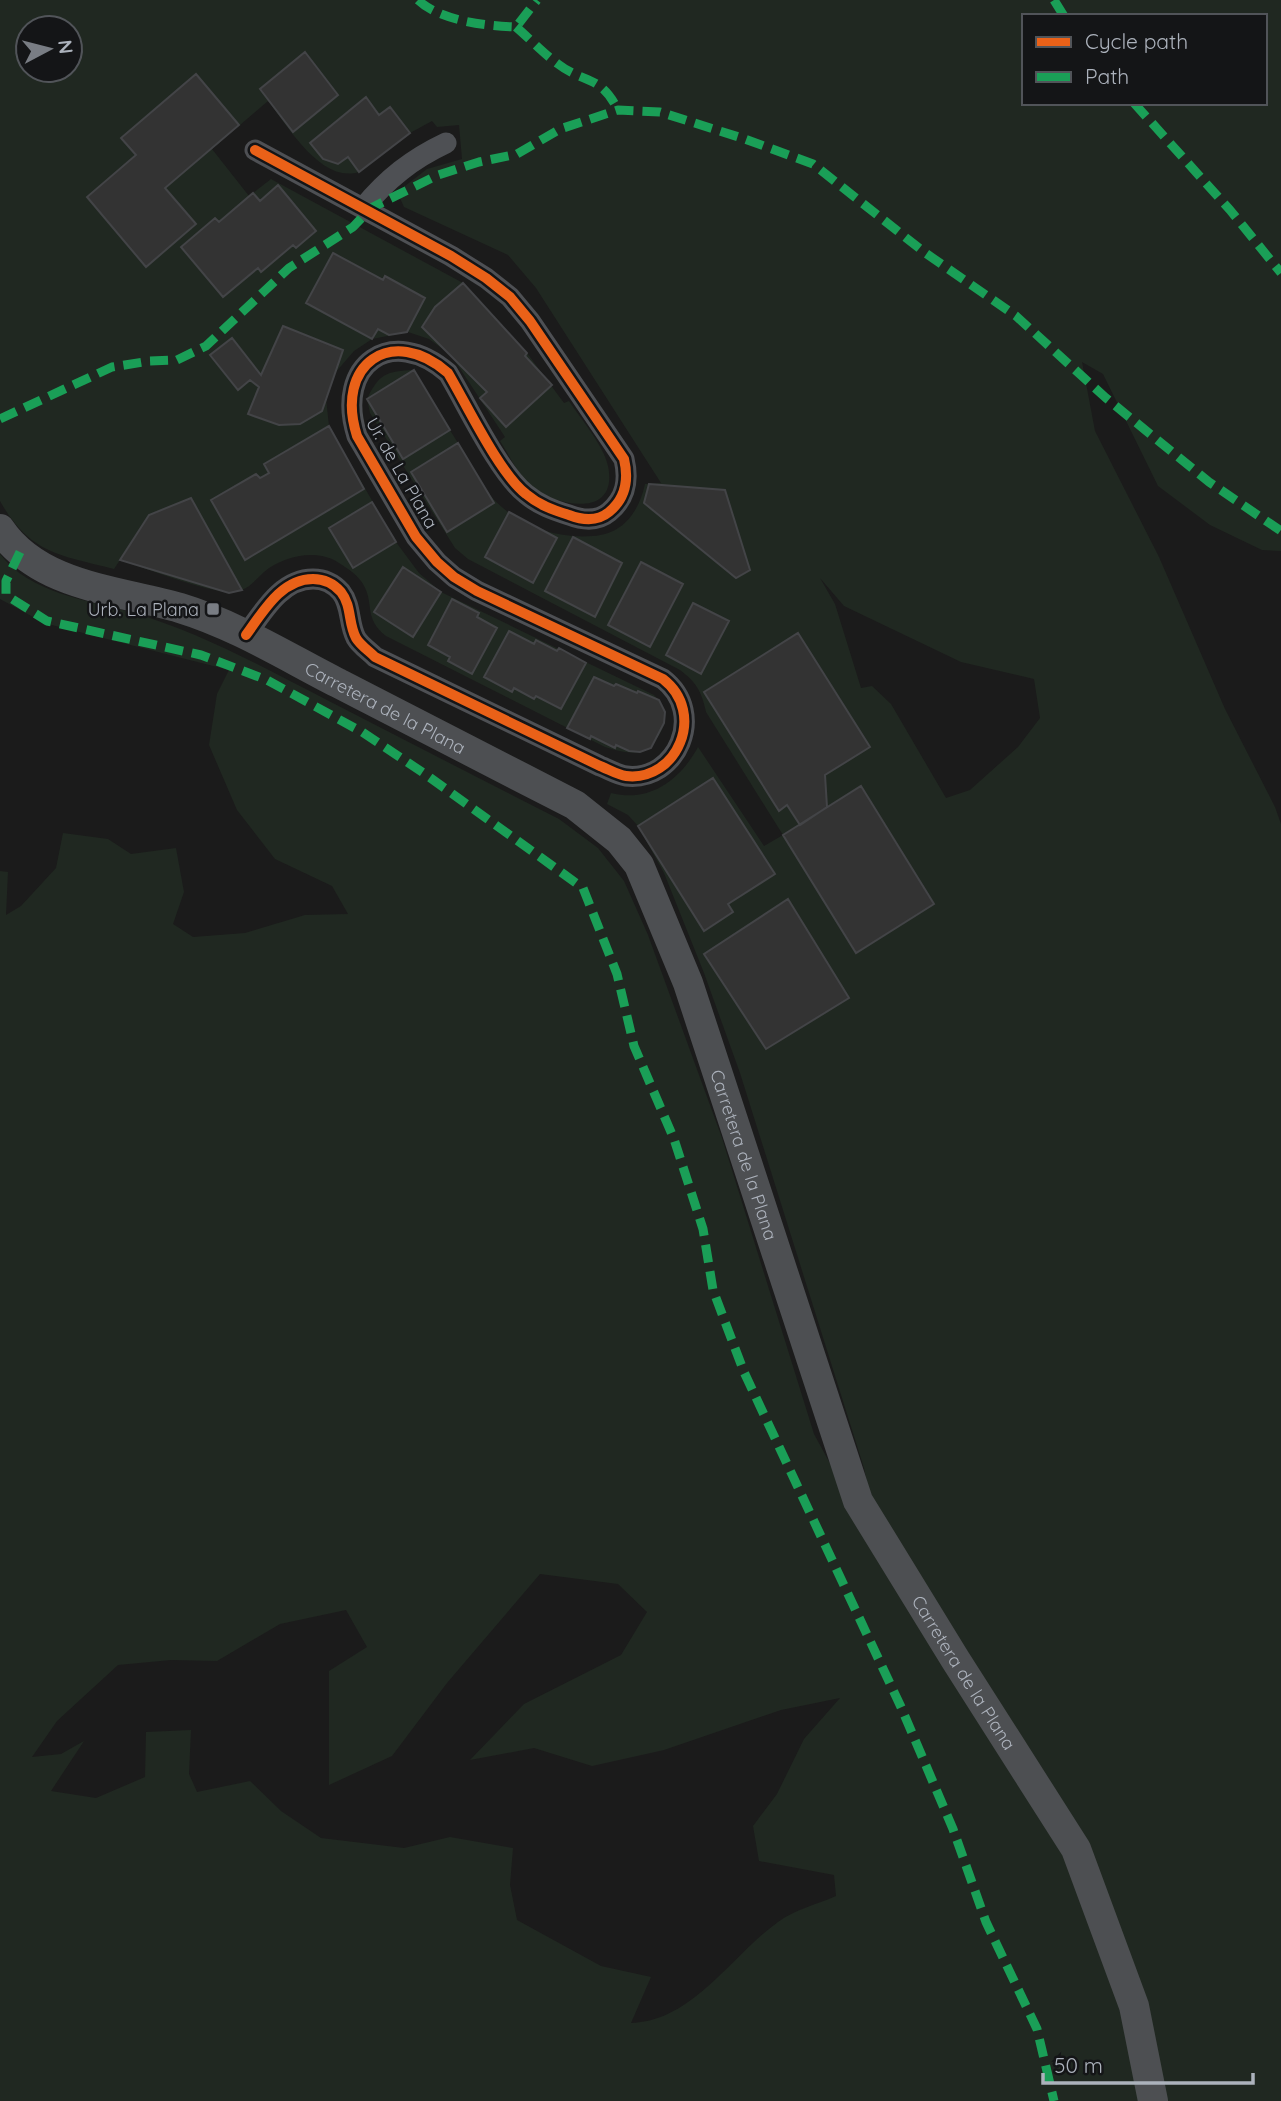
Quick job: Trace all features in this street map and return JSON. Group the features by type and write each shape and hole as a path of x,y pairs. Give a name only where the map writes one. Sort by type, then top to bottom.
{"main road":[{"name":"Carretera de la Plana","path":"0,529 10,544 26,557 80,584 183,609 246,635 575,805 619,840 639,866 688,984 858,1501 1076,1849 1134,2006 1153,2101"}],"street":[{"path":"363,208 399,170 419,155 446,143"},
{"name":"Ur. de La Plana","path":"246,635 263,611 291,582 322,579 341,593 350,609 351,624 357,640 375,657 600,766 625,776 644,775 657,770 677,749 684,731 685,714 682,701 674,688 663,679 477,591 454,577 437,562 395,505 356,436 349,402 352,387 366,365 374,358 387,354 410,352 436,363 448,373 509,478 525,494 547,508 577,518 594,520 607,514 620,502 627,474 624,460 530,321 510,297 451,256 255,150"}],"shaded area":[{"path":"0,0 1281,0 1281,551 1262,550 1210,525 1158,486 1103,374 1082,362 1095,431 1159,557 1225,709 1281,824 1281,2101 0,2101 0,871 8,872 6,915 21,906 56,868 63,833 108,839 131,854 176,848 184,892 173,924 193,937 245,933 305,915 348,914 332,886 275,859 237,810 209,745 217,694 229,670 44,623 0,599 0,554 27,578 44,587 159,621 256,664 559,819 598,848 624,881 648,935 722,1138 814,1434 883,1561 864,1468 740,1073 704,973 664,873 638,826 628,815 607,804 611,793 639,795 662,786 682,770 698,747 764,846 783,835 706,712 698,688 690,679 680,670 468,559 455,548 370,413 367,399 380,379 397,371 414,370 489,494 499,505 523,522 550,532 593,536 613,531 634,512 645,484 661,483 536,288 508,255 404,207 400,198 401,189 427,169 462,159 459,125 437,127 432,121 410,133 359,172 345,173 332,169 307,150 268,101 212,149 249,196 271,179 463,283 527,353 564,403 569,401 597,441 608,466 609,483 604,494 595,501 583,504 555,499 526,481 500,441 505,437 451,355 429,339 408,332 372,339 354,351 335,373 326,398 329,426 396,542 419,573 441,592 654,695 664,709 665,720 653,743 638,752 605,747 386,636 374,623 361,581 349,569 330,558 311,555 290,558 272,566 251,585 234,592 224,592 194,585 120,560 114,569 78,560 48,550 23,532 0,501","holes":["820,578 844,606 961,662 1034,679 1040,718 1018,747 970,790 946,798 891,704 872,686 861,688 835,604","540,1574 618,1584 647,1612 621,1655 524,1704 470,1760 534,1748 592,1766 664,1750 781,1710 840,1698 804,1739 777,1794 753,1826 759,1861 834,1875 836,1896 778,1922 692,1999 653,2020 631,2023 651,1977 601,1966 517,1920 510,1885 513,1848 450,1837 404,1848 321,1838 281,1811 250,1781 197,1792 189,1774 191,1730 146,1732 145,1777 96,1798 51,1791 84,1741 61,1754 32,1757 57,1721 118,1665 171,1660 217,1661 280,1624 346,1610 367,1647 329,1671 329,1785 392,1756 447,1683"]}],"building":[{"path":"305,52 338,95 293,132 260,89"},
{"path":"196,74 239,125 165,188 196,224 146,267 87,197 136,155 121,138"},
{"path":"366,97 379,115 390,107 410,133 359,172 348,157 338,164 323,159 310,143"},
{"path":"278,185 316,231 296,248 293,245 261,272 258,268 223,297 181,247 215,218 219,222 253,193 260,201"},
{"path":"333,253 383,280 385,276 425,298 407,332 389,335 378,329 372,339 306,303"},
{"path":"463,283 527,353 525,356 552,385 506,427 480,398 487,392 422,327 435,307"},
{"path":"283,326 343,350 322,411 300,424 279,425 248,414 259,387 250,380 238,390 210,355 232,338 261,375"},
{"path":"414,370 450,430 403,459 367,399"},
{"path":"329,426 364,489 245,560 211,500 256,474 260,478 269,473 264,464"},
{"path":"458,443 494,503 447,532 411,472"},
{"path":"649,484 725,490 750,570 736,578 644,503"},
{"path":"191,498 242,590 229,593 120,560 149,515"},
{"path":"372,502 396,542 353,568 329,528"},
{"path":"509,512 557,538 533,583 485,557"},
{"path":"573,537 622,563 595,617 545,591"},
{"path":"641,562 683,584 650,647 608,625"},
{"path":"403,567 441,592 413,637 374,612"},
{"path":"452,599 479,613 477,617 497,628 472,674 448,661 450,657 428,645"},
{"path":"693,603 729,621 701,674 666,655"},
{"path":"509,631 534,644 536,640 557,651 559,648 586,663 561,709 514,688 512,692 484,677"},
{"path":"798,633 870,747 825,775 827,807 800,825 787,805 779,811 704,692"},
{"path":"594,677 659,700 665,712 664,723 651,748 640,752 629,751 616,745 615,748 567,728"},
{"path":"713,778 775,874 728,904 733,912 704,931 638,826"},
{"path":"861,786 934,904 856,953 783,835"},
{"path":"788,899 849,998 766,1049 704,954"}],"marked path":[{"path":"418,0 451,18 478,24 516,27 537,0"},
{"path":"1054,0 1063,14"},
{"path":"516,27 558,64 605,90 618,110"},
{"path":"1136,105 1230,210 1281,273"},
{"path":"0,419 112,367 177,360 206,346 289,268 353,227 371,208 438,175 517,154 560,129 618,110 660,112 813,164 924,252 1016,316 1106,398 1209,482 1281,531"},
{"path":"20,552 6,581 6,595 47,621 201,655 267,680 362,732 583,888 617,974 634,1046 674,1139 703,1229 713,1290 744,1372 901,1707 953,1829 986,1922 1037,2029 1054,2101"}],"cycle path":[{"path":"246,635 266,607 282,591 302,580 321,580 332,584 341,592 347,603 356,638 375,657 616,773 626,776 644,775 659,768 672,757 684,726 683,709 676,693 663,679 477,591 454,577 437,562 416,537 357,436 352,411 354,389 361,372 373,359 389,352 407,352 427,359 448,373 494,455 526,494 546,507 574,517 589,519 604,515 615,507 623,495 626,481 624,459 530,321 510,297 451,256 255,150"}],"place":[{"name":"Urb. La Plana","path":"213,609"}]}
